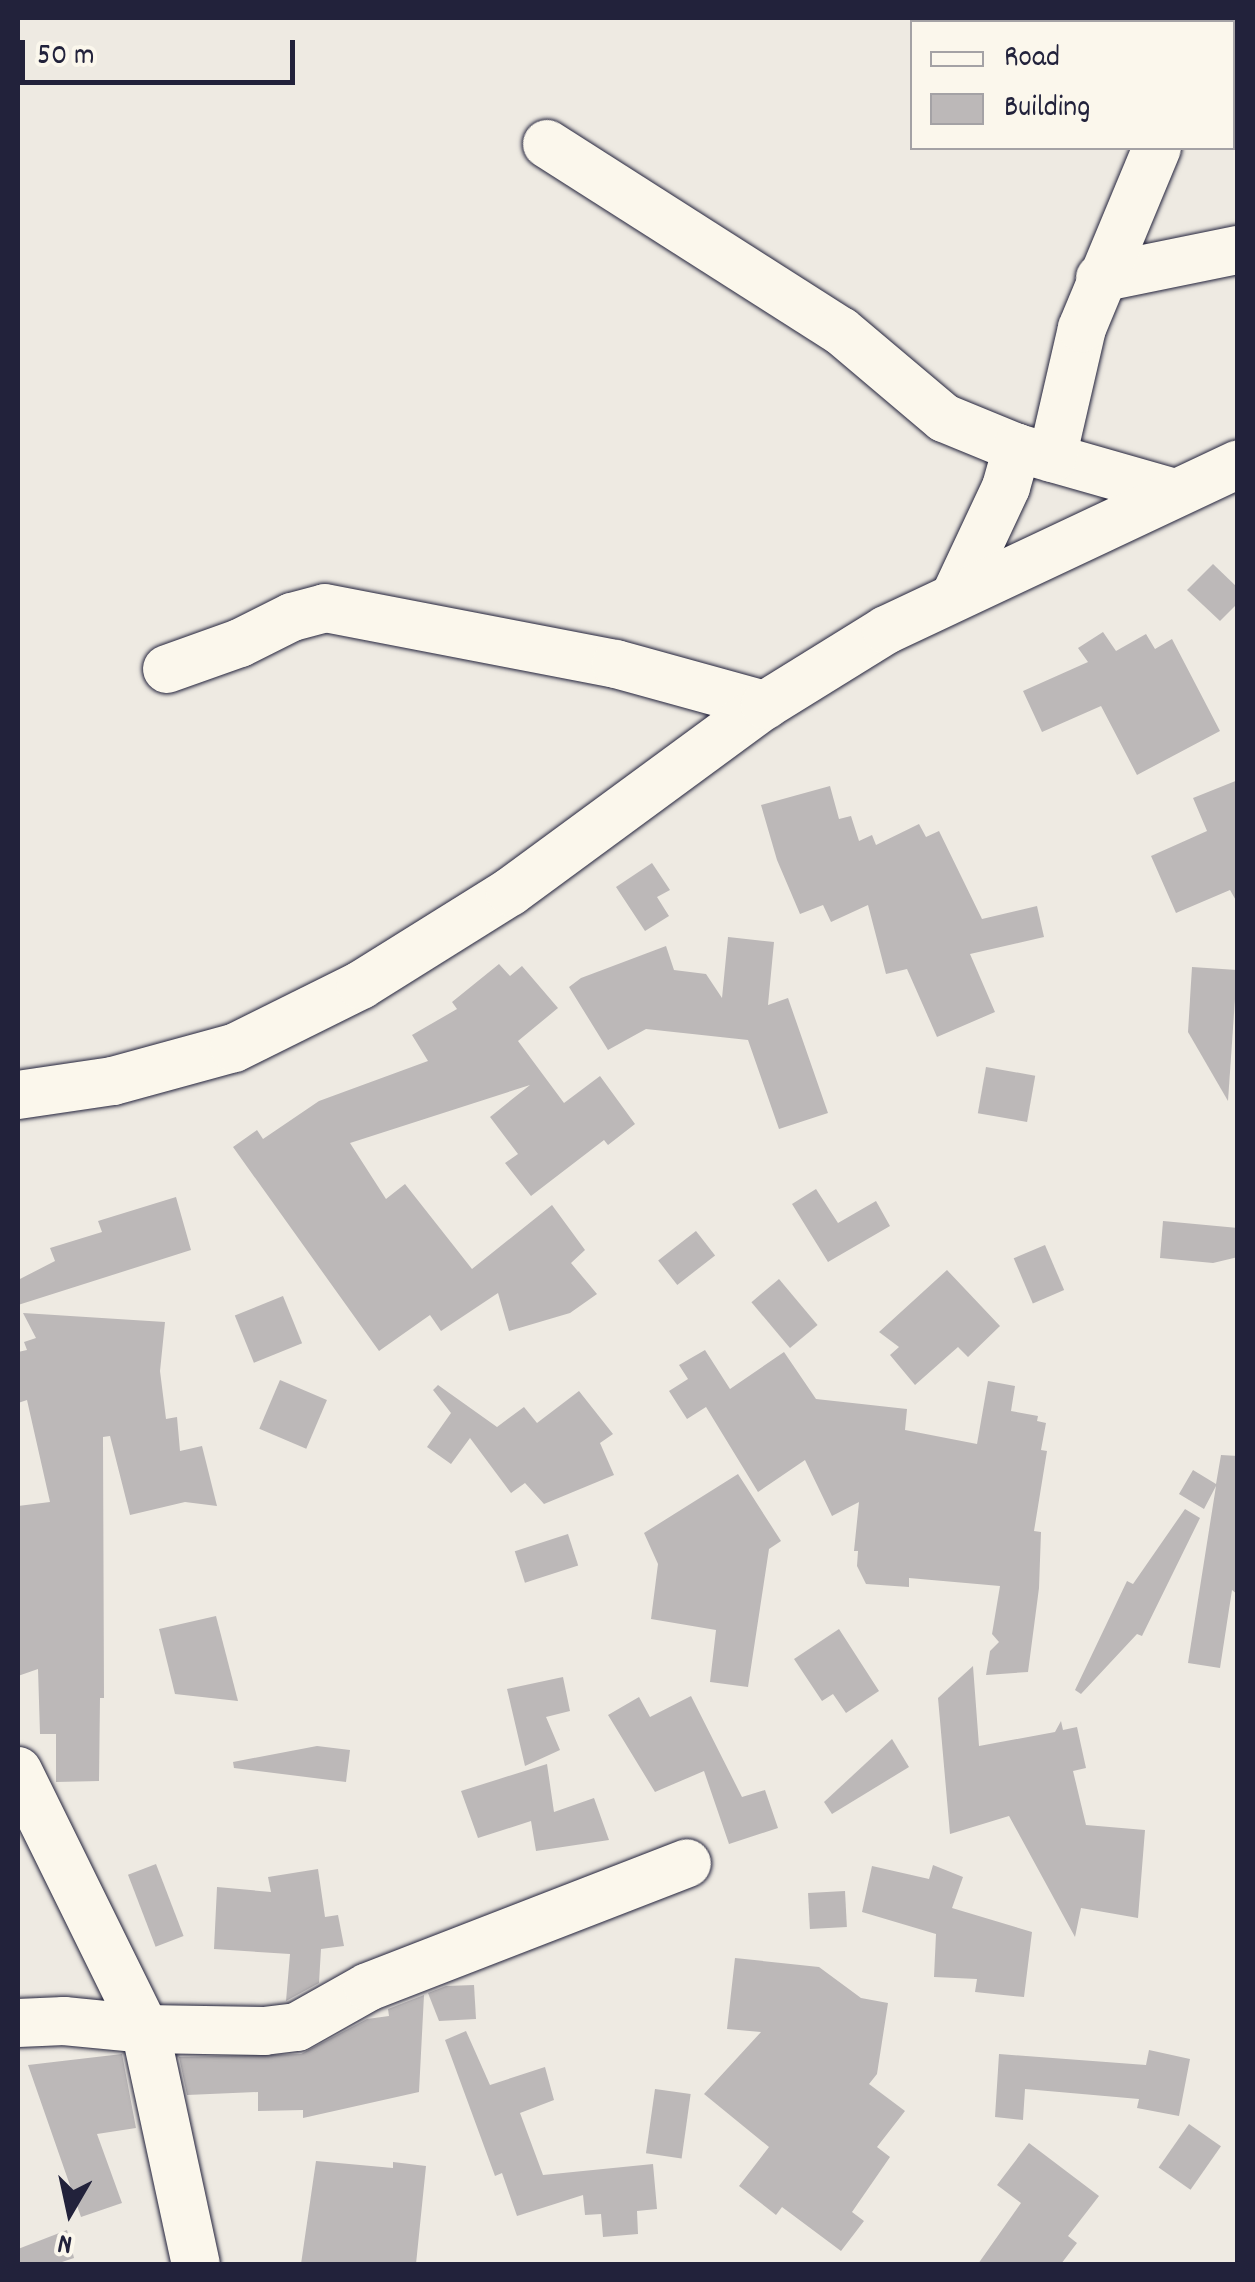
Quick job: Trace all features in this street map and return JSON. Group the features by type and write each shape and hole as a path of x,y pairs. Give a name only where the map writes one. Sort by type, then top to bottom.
{"street":[{"path":"546,144 841,331 944,418 1034,453 1175,493"},
{"path":"956,596 1006,486 1034,453 1064,390 1100,278 1156,150"},
{"path":"1100,278 1238,250"},
{"path":"18,1094 112,1082 234,1048 361,986 510,892 766,705 886,630 1238,464"},
{"path":"167,669 325,608 616,664 766,705"},
{"path":"18,1771 145,2029 196,2264"},
{"path":"18,2023 64,2021 145,2029 297,2027 368,1987 687,1863"}],"building":[{"path":"1213,564 1238,588 1238,603 1220,621 1187,590"},
{"path":"1103,632 1116,651 1146,634 1155,649 1172,639 1220,731 1137,775 1101,706 1042,732 1023,691 1088,662 1078,648"},
{"path":"1238,780 1238,904 1230,890 1176,913 1151,856 1207,831 1193,798"},
{"path":"830,786 839,819 851,816 859,841 872,835 876,845 919,824 926,837 939,831 982,919 1037,906 1044,937 970,954 995,1012 937,1037 907,969 886,974 868,905 831,922 823,905 800,914 777,860 761,805"},
{"path":"652,863 670,890 657,897 669,916 645,931 616,887"},
{"path":"728,937 774,942 768,1005 788,998 828,1113 779,1129 748,1040 646,1029 608,1050 569,987 581,978 666,946 674,970 706,974 722,998"},
{"path":"499,964 510,976 522,966 558,1008 518,1041 564,1103 600,1076 635,1124 608,1145 604,1140 531,1196 505,1163 518,1154 490,1117 530,1085 350,1143 386,1199 405,1184 472,1269 552,1205 585,1250 571,1263 597,1294 570,1313 509,1331 498,1293 441,1331 430,1315 379,1351 233,1147 257,1130 263,1139 319,1101 428,1061 412,1035 457,1009 452,1002"},
{"path":"1192,967 1237,970 1228,1101 1188,1032"},
{"path":"986,1067 1035,1076 1027,1122 978,1113"},
{"path":"816,1189 838,1223 876,1201 890,1226 828,1262 792,1204"},
{"path":"176,1197 191,1250 18,1305 18,1280 55,1261 50,1248 102,1232 98,1221"},
{"path":"1163,1221 1238,1228 1238,1257 1213,1263 1160,1258"},
{"path":"696,1231 715,1255 677,1285 658,1261"},
{"path":"1045,1245 1064,1290 1033,1303 1014,1258"},
{"path":"947,1270 1000,1326 968,1357 958,1347 915,1385 890,1355 899,1347 879,1332"},
{"path":"779,1279 818,1325 790,1348 751,1302"},
{"path":"283,1296 302,1343 254,1363 235,1315"},
{"path":"23,1313 165,1322 160,1371 166,1419 177,1417 180,1451 202,1446 217,1506 185,1502 130,1515 110,1436 103,1437 104,1698 100,1698 99,1781 56,1782 56,1734 40,1734 38,1669 18,1676 18,1506 50,1502 27,1400 18,1403 18,1352 27,1350 24,1342 36,1338"},
{"path":"705,1350 730,1389 784,1352 816,1399 907,1409 905,1430 977,1444 988,1381 1015,1386 1011,1411 1038,1416 1037,1421 1046,1423 1041,1450 1047,1451 1034,1531 1041,1532 1039,1588 1028,1672 986,1675 990,1651 999,1642 992,1634 1000,1586 909,1578 909,1587 866,1584 857,1566 858,1551 854,1551 859,1502 832,1516 805,1460 758,1492 706,1407 687,1419 669,1391 688,1379 679,1365"},
{"path":"280,1380 327,1400 306,1449 259,1429"},
{"path":"438,1385 497,1427 524,1407 537,1423 579,1391 613,1434 600,1443 614,1475 544,1504 525,1483 511,1493 470,1438 451,1464 427,1447 451,1413 433,1390"},
{"path":"1221,1455 1238,1456 1238,1595 1232,1590 1220,1668 1188,1663 1216,1486 1204,1509 1179,1494 1193,1470 1216,1484"},
{"path":"738,1474 781,1541 769,1549 748,1687 710,1682 716,1630 651,1619 658,1564 644,1533"},
{"path":"1185,1509 1200,1518 1142,1636 1137,1634 1081,1694 1075,1690 1127,1581 1133,1584"},
{"path":"568,1534 578,1565 525,1583 515,1551"},
{"path":"216,1616 238,1701 175,1694 159,1629"},
{"path":"839,1629 879,1691 846,1713 833,1694 822,1701 794,1659"},
{"path":"973,1666 979,1746 1055,1732 1061,1721 1063,1730 1077,1727 1086,1768 1073,1771 1086,1825 1145,1830 1138,1918 1081,1908 1075,1937 1009,1816 950,1834 938,1698"},
{"path":"563,1677 570,1711 546,1717 560,1750 525,1766 507,1689"},
{"path":"691,1696 742,1797 765,1790 778,1828 729,1844 704,1771 655,1792 608,1715 639,1697 650,1717"},
{"path":"892,1739 909,1767 832,1814 824,1802"},
{"path":"317,1746 350,1750 346,1782 234,1768 233,1762"},
{"path":"547,1764 554,1812 594,1798 609,1840 536,1851 531,1821 478,1838 461,1791"},
{"path":"156,1864 184,1936 156,1947 128,1875"},
{"path":"933,1865 963,1877 952,1908 1032,1932 1024,1997 975,1992 977,1979 934,1977 936,1934 862,1912 872,1866 929,1879"},
{"path":"318,1869 325,1917 338,1915 344,1946 321,1949 319,1983 286,2001 290,1954 214,1949 217,1887 271,1892 268,1877"},
{"path":"845,1891 847,1927 810,1929 808,1893"},
{"path":"735,1958 819,1967 861,1998 888,2003 877,2074 869,2084 905,2111 877,2147 890,2157 852,2212 864,2221 841,2251 782,2207 776,2215 739,2186 769,2147 704,2094 761,2032 727,2029"},
{"path":"474,1985 476,2019 439,2021 428,1993 446,1986"},
{"path":"424,1995 419,2092 303,2118 303,2110 258,2111 258,2092 187,2095 179,2057 301,2054 367,2019 389,2016 388,2009"},
{"path":"466,2031 490,2085 545,2067 554,2100 520,2113 543,2175 653,2164 657,2209 637,2211 638,2234 603,2237 601,2214 585,2215 583,2195 517,2216 502,2173 495,2176 445,2040"},
{"path":"1149,2050 1190,2059 1179,2116 1137,2108 1139,2099 1025,2089 1023,2120 995,2117 999,2054 1146,2065"},
{"path":"122,2054 136,2128 97,2134 122,2203 81,2217 28,2065"},
{"path":"655,2089 691,2094 682,2158 646,2153"},
{"path":"1189,2124 1221,2146 1191,2190 1159,2167"},
{"path":"1029,2143 1099,2196 1068,2236 1077,2243 1061,2264 978,2264 1021,2203 997,2185"},
{"path":"316,2161 393,2168 393,2162 426,2166 416,2264 301,2264"},
{"path":"67,2230 74,2258 56,2264 18,2264 18,2249"}]}
